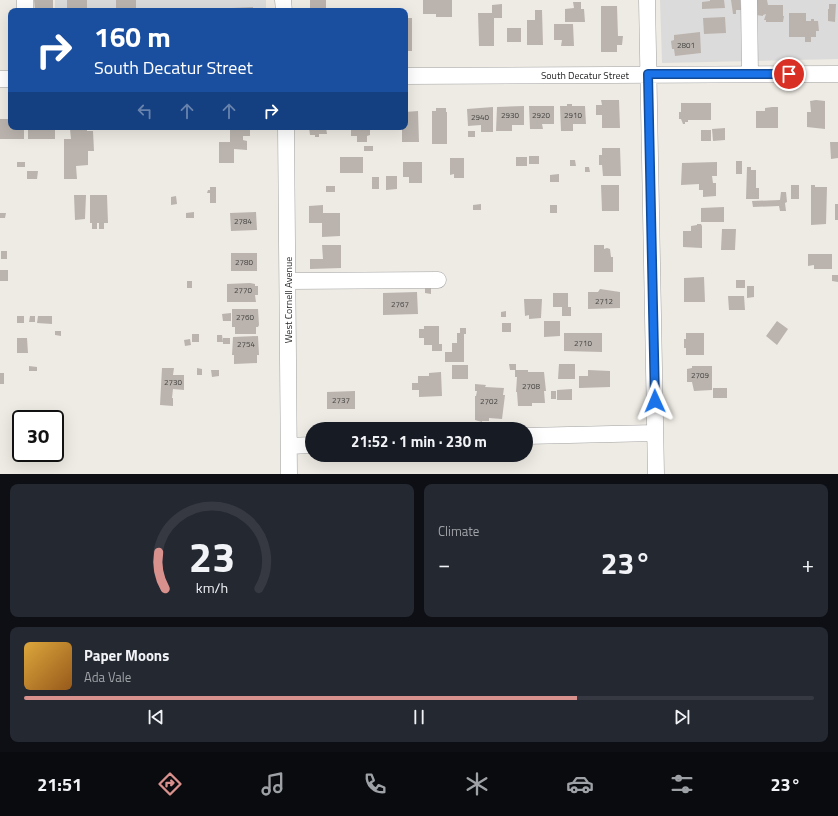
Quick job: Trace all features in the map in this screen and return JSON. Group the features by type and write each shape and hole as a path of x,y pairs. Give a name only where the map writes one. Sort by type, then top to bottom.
{"street":[{"path":"647,0 656,474"},
{"path":"750,0 750,74"},
{"name":"South Decatur Street","path":"408,76 838,74"},
{"name":"West Cornell Avenue","path":"286,130 289,474"},
{"path":"288,281 438,280"},
{"path":"533,436 655,433"},
{"path":"289,446 305,445"}],"shaded area":[{"path":"55,0 266,0 266,8 55,8"},
{"path":"660,0 838,0 838,59 662,63"}],"building":[{"path":"34,0 53,0 53,8 35,8"},
{"path":"67,0 87,0 87,8 67,8"},
{"path":"116,0 136,0 136,8 116,8"},
{"path":"310,0 326,0 326,8 310,8"},
{"path":"423,0 452,0 452,17 436,17 436,14 423,14"},
{"path":"710,0 724,0 725,8 702,9 702,2"},
{"path":"731,0 740,0 741,10 736,10 736,14 733,14"},
{"path":"756,0 767,0 768,5 783,5 783,22 766,22 766,20 764,20 766,14 763,16 756,15"},
{"path":"573,2 581,2 581,9 584,9 585,22 565,22 565,9 574,8"},
{"path":"502,4 502,18 494,18 494,46 479,46 478,13 492,13 492,5"},
{"path":"829,4 836,4 835,22 828,21"},
{"path":"601,6 617,6 618,36 623,36 622,45 617,45 617,52 601,52"},
{"path":"253,7 253,8 232,8"},
{"path":"535,10 542,10 543,45 527,45 527,20 535,20"},
{"path":"789,13 806,13 806,21 811,21 811,19 814,19 814,21 818,21 819,31 816,31 816,37 811,37 811,42 805,42 805,37 789,37"},
{"path":"725,17 726,33 704,34 703,18"},
{"path":"408,18 412,18 412,51 408,51"},
{"path":"554,24 573,24 574,46 561,46 562,40 554,40"},
{"path":"507,28 521,28 521,42 507,42"},
{"path":"700,32 701,53 675,56 671,41 674,40 674,35"},
{"path":"601,100 619,100 620,128 602,128 602,115 596,115 596,105 602,105"},
{"path":"810,101 825,101 825,129 807,127 807,112 811,112"},
{"path":"681,103 711,103 711,120 688,120 688,122 683,124 681,119 679,119"},
{"path":"567,104 572,104 572,106 585,106 586,124 573,124 573,131 561,131 560,106 567,106"},
{"path":"524,106 524,125 512,125 512,131 496,131 497,107"},
{"path":"529,106 554,106 554,124 542,124 543,129 530,129"},
{"path":"493,107 493,132 481,132 481,125 468,126 467,109"},
{"path":"778,107 778,128 756,128 756,111 765,111 765,108"},
{"path":"436,108 446,108 447,144 432,144 432,111 436,111"},
{"path":"418,111 419,142 402,142 402,130 408,130 408,112"},
{"path":"0,119 8,119 8,130 24,130 24,139 0,139"},
{"path":"725,128 725,140 713,141 712,129"},
{"path":"28,130 55,130 55,139 28,139"},
{"path":"70,130 93,131 94,151 88,151 88,165 76,166 77,179 64,179 64,139 71,139"},
{"path":"230,130 250,130 250,136 243,136 243,140 247,141 247,150 234,149 234,163 219,163 219,142 230,142"},
{"path":"309,130 326,130 327,134 319,134 319,137 310,135"},
{"path":"351,130 370,130 370,135 367,136 367,142 357,142 357,136 351,136"},
{"path":"701,130 711,130 711,141 701,141"},
{"path":"468,131 475,131 475,137 468,137"},
{"path":"830,142 838,142 838,158 831,159"},
{"path":"364,146 373,146 373,151 364,151"},
{"path":"602,148 620,148 621,176 603,176 602,165 599,165 599,155 602,155"},
{"path":"529,156 539,156 539,164 529,164"},
{"path":"340,157 363,157 363,173 340,173"},
{"path":"516,157 527,157 527,166 516,166"},
{"path":"450,158 464,158 464,178 454,178 454,174 450,175"},
{"path":"570,160 575,160 576,166 570,166"},
{"path":"736,161 742,161 742,174 736,174"},
{"path":"17,162 25,162 25,167 17,167"},
{"path":"403,162 422,162 422,183 409,183 409,177 403,177"},
{"path":"717,162 717,176 712,176 713,183 716,183 716,196 703,197 703,190 699,190 699,184 681,185 682,163"},
{"path":"585,167 589,167 590,172 585,172"},
{"path":"747,167 751,167 751,170 756,170 756,188 759,188 759,199 746,199"},
{"path":"27,171 38,171 37,179 27,179"},
{"path":"559,174 559,182 550,182 550,175"},
{"path":"386,176 397,176 397,189 386,190"},
{"path":"372,177 379,177 379,189 372,189"},
{"path":"601,185 619,185 619,211 602,211"},
{"path":"791,185 799,185 799,199 791,199"},
{"path":"811,185 815,185 815,187 827,187 826,224 811,225"},
{"path":"326,186 335,186 335,192 326,192"},
{"path":"210,187 216,187 216,203 210,203 210,193 207,193 208,190 210,190"},
{"path":"781,192 786,192 786,211 780,211 779,206 753,207 752,201 780,200"},
{"path":"74,195 86,195 85,219 75,220"},
{"path":"90,195 107,195 108,223 104,223 104,229 99,229 99,223 97,223 97,229 92,229 92,223 90,223"},
{"path":"176,196 177,204 171,205 171,197"},
{"path":"481,204 481,210 473,210 473,205"},
{"path":"835,204 838,204 838,220 835,220"},
{"path":"323,205 323,213 340,213 340,236 322,237 322,223 309,223 309,206"},
{"path":"550,205 557,205 557,213 550,213"},
{"path":"724,207 724,222 701,222 701,208"},
{"path":"194,212 194,218 186,218 186,213"},
{"path":"256,212 257,230 231,231 230,213"},
{"path":"0,213 6,213 5,218 0,218"},
{"path":"701,224 702,226 702,248 683,247 683,231 691,231 691,226"},
{"path":"722,229 736,229 735,250 721,250"},
{"path":"322,245 341,245 341,268 310,269 310,259 323,259"},
{"path":"594,245 604,245 604,249 610,249 611,257 613,257 613,272 594,272"},
{"path":"1,251 7,251 7,259 1,259"},
{"path":"231,253 257,253 257,271 231,271"},
{"path":"808,254 832,254 832,269 814,269 814,265 808,266"},
{"path":"0,270 8,270 8,281 0,281"},
{"path":"832,275 838,275 838,282 832,281"},
{"path":"704,277 705,302 684,302 684,278"},
{"path":"736,280 745,280 745,288 736,288"},
{"path":"187,281 192,281 192,288 187,288"},
{"path":"250,283 258,286 258,295 255,295 256,302 227,302 227,284"},
{"path":"747,286 754,286 754,297 747,298"},
{"path":"425,287 431,287 431,294 425,293"},
{"path":"600,289 620,292 620,308 588,309 588,292 598,292"},
{"path":"417,292 418,314 383,315 383,293"},
{"path":"553,293 568,293 568,307 571,307 571,316 562,316 562,307 553,307"},
{"path":"728,296 744,296 745,310 729,310"},
{"path":"524,299 542,299 541,318 529,319 529,315 525,316"},
{"path":"232,309 258,309 259,325 256,327 256,334 235,334 235,327 232,327"},
{"path":"506,311 506,317 501,317 501,312"},
{"path":"231,313 231,321 223,321 222,314"},
{"path":"17,316 24,316 24,323 17,323"},
{"path":"30,316 35,316 35,322 29,322"},
{"path":"38,316 52,316 52,324 37,323"},
{"path":"544,321 560,321 560,336 544,337"},
{"path":"777,321 788,329 777,345 766,336"},
{"path":"502,323 511,323 511,332 502,332"},
{"path":"424,326 439,326 439,344 442,344 442,351 432,351 432,345 424,345 424,338 419,338 419,329 424,329"},
{"path":"460,328 466,328 466,334 464,334 464,362 445,362 445,352 452,352 452,343 457,343 457,333 460,333"},
{"path":"55,331 61,331 61,336 55,335"},
{"path":"564,333 602,333 602,352 564,351"},
{"path":"686,333 704,333 704,355 686,355 684,339 686,339"},
{"path":"192,334 199,334 199,342 192,342"},
{"path":"217,335 222,335 223,342 217,342"},
{"path":"258,336 259,355 257,355 257,363 234,364 234,355 232,355 233,337"},
{"path":"17,338 27,338 28,353 17,353"},
{"path":"223,338 230,338 230,344 223,344"},
{"path":"190,339 191,345 185,346 184,340"},
{"path":"509,364 516,364 516,370 544,372 546,391 544,391 545,403 532,403 532,406 518,406 516,392 517,377 515,377 515,370 510,370"},
{"path":"559,364 575,364 575,379 558,379"},
{"path":"452,365 468,365 468,379 452,379"},
{"path":"29,366 37,367 37,371 29,371"},
{"path":"692,366 712,366 712,390 694,391 692,382 687,382 687,369 692,368"},
{"path":"162,368 174,368 173,375 184,375 184,390 173,389 173,406 160,405"},
{"path":"197,368 202,369 202,375 197,375"},
{"path":"211,370 219,370 219,376 212,377"},
{"path":"588,370 610,371 610,387 579,388 579,376 588,376"},
{"path":"441,372 442,396 419,397 419,390 412,390 412,383 418,383 418,376 429,376 429,373"},
{"path":"0,373 4,373 4,384 0,384"},
{"path":"475,384 486,385 485,387 504,388 503,395 505,395 502,419 489,418 489,421 482,422 475,420 475,396 477,391 475,391"},
{"path":"713,388 727,388 727,398 713,398"},
{"path":"572,389 572,400 557,400 557,390"},
{"path":"355,391 355,409 327,409 327,392"},
{"path":"551,391 556,391 556,399 551,399"}],"route":[{"path":"655,401 648,74 789,74"}]}
